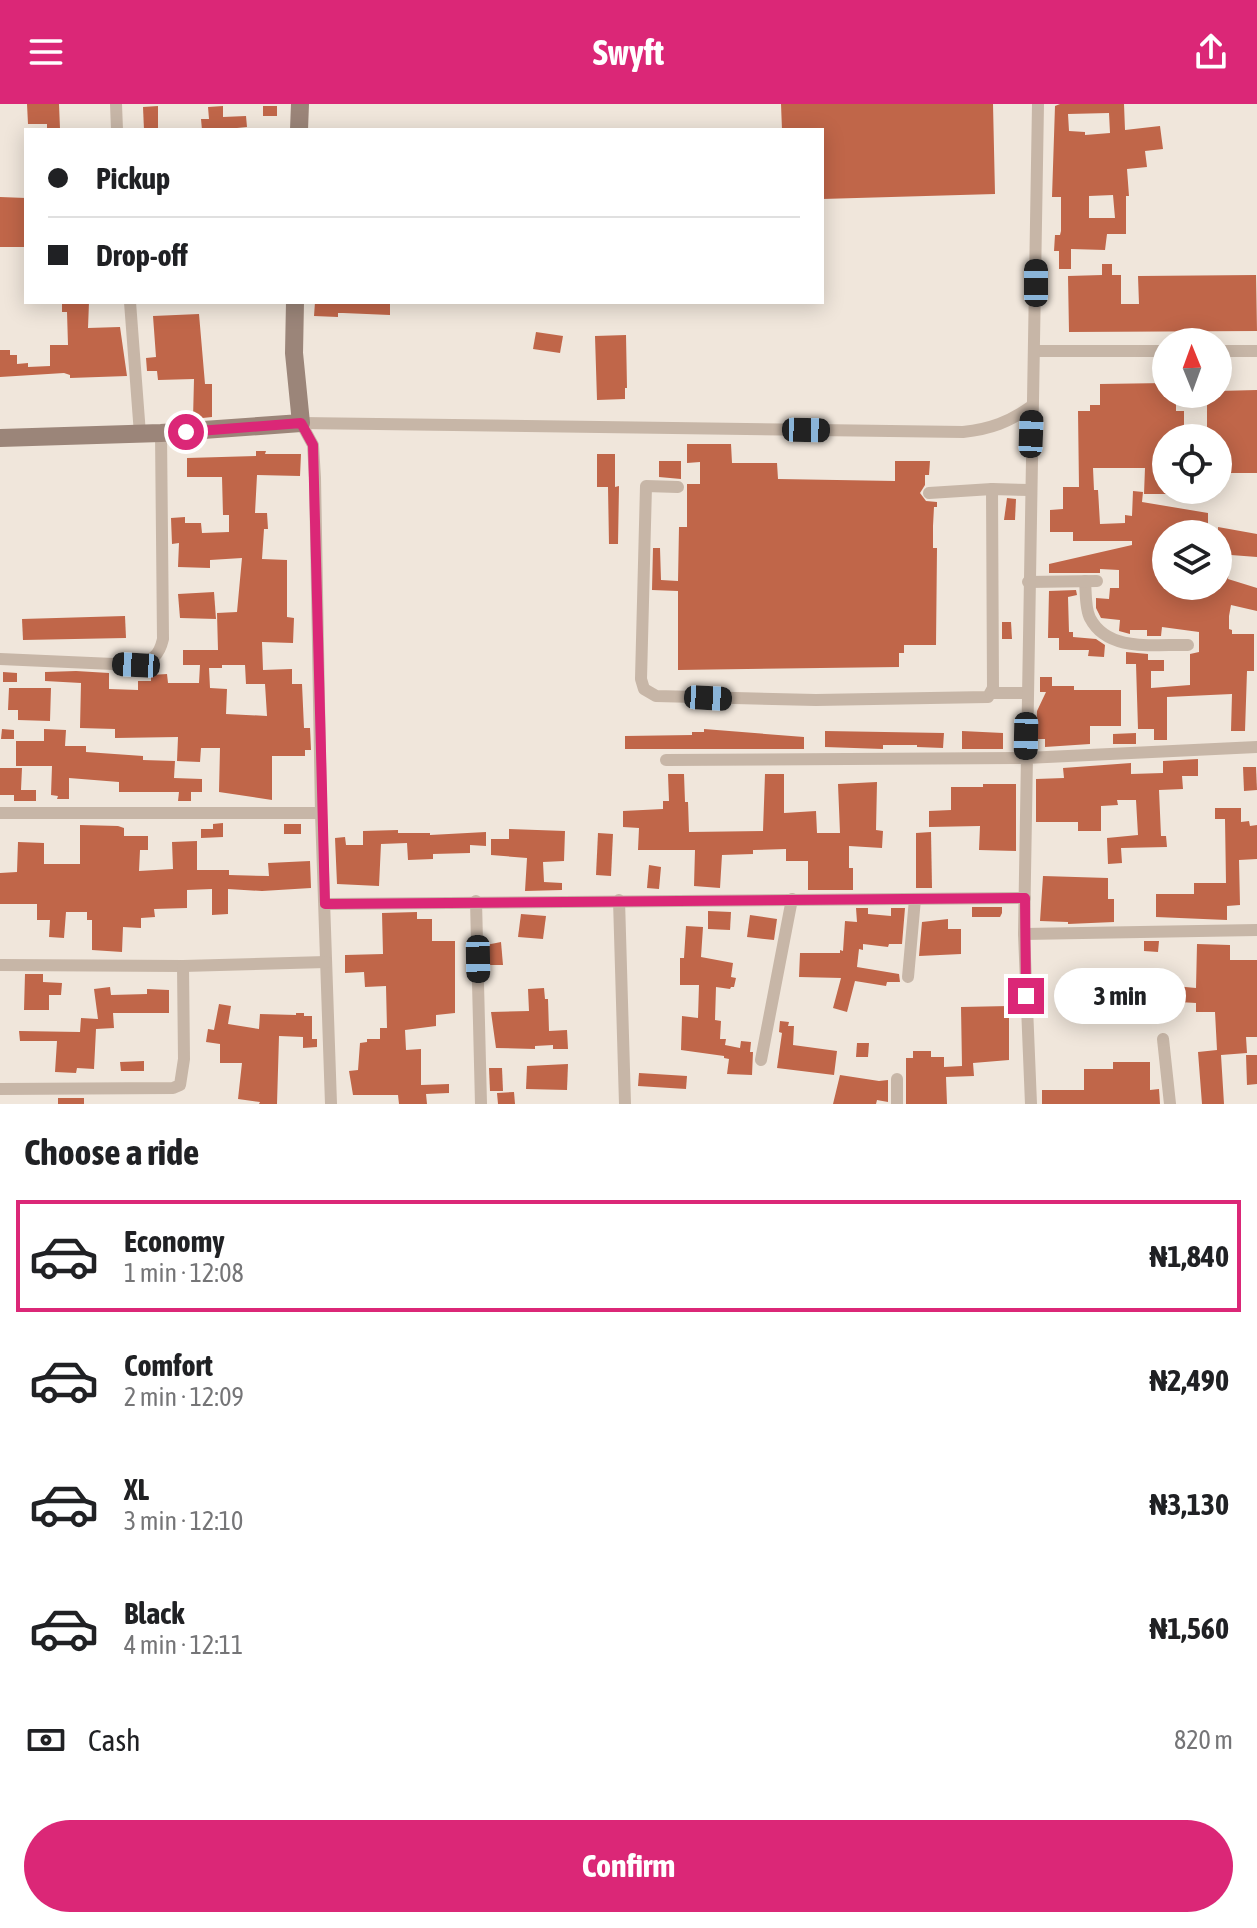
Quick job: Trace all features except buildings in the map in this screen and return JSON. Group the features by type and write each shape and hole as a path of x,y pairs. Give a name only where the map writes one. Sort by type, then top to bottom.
{"street":[{"path":"116,104 117,128"},
{"path":"299,128 300,104"},
{"path":"1031,1104 1024,934 1038,104"},
{"path":"130,304 140,434"},
{"path":"295,304 294,353 301,423 313,445 315,478 321,813 331,1104"},
{"path":"1034,351 1152,351"},
{"path":"1232,351 1257,351"},
{"path":"0,438 161,433 301,423 963,432 989,429 1008,422 1032,406"},
{"path":"0,659 136,665 151,661 160,654 163,639 161,433"},
{"path":"678,487 646,486 641,679 649,693 719,699 816,700 981,699 991,693 1026,693"},
{"path":"991,693 992,489"},
{"path":"929,493 1030,490"},
{"path":"1028,582 1091,581 1089,617 1104,636 1123,644 1188,645"},
{"path":"666,760 1026,758 1257,747"},
{"path":"0,813 321,813"},
{"path":"325,904 1025,898"},
{"path":"761,1060 792,899"},
{"path":"908,977 915,899"},
{"path":"619,900 625,1104"},
{"path":"476,901 481,1104"},
{"path":"1024,934 1257,930"},
{"path":"0,965 183,966 326,962"},
{"path":"0,1089 173,1088 180,1085 184,1059 183,966"},
{"path":"1163,1039 1170,1104"},
{"path":"897,1079 897,1104"}],"route":[{"path":"186,432 301,423 313,445 325,904 1025,898 1026,996"}]}
